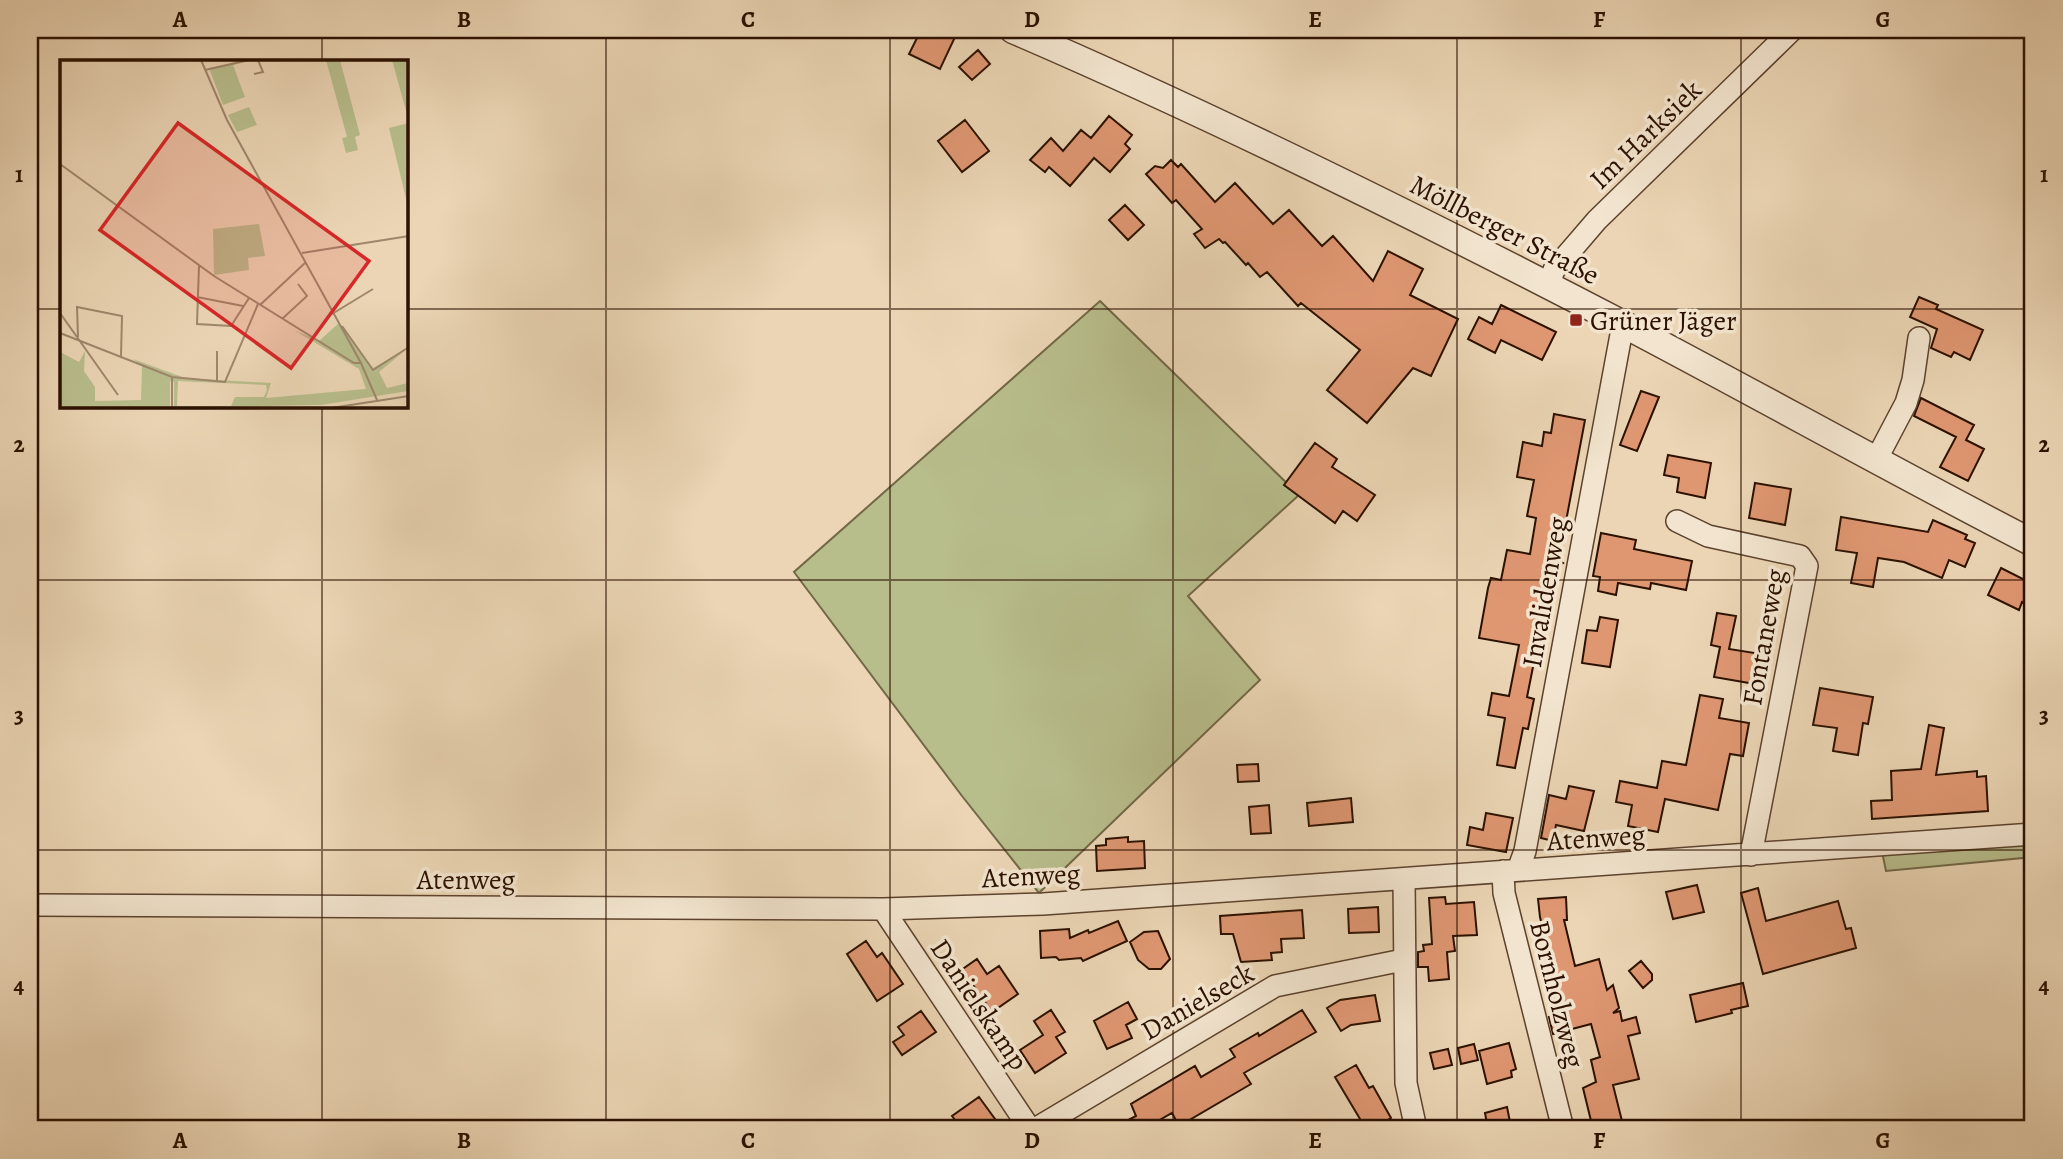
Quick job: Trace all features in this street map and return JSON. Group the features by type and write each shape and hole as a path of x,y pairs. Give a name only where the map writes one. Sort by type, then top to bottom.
{"street":[{"name":"Möllberger Straße","path":"1013,30 1121,76 1263,143 1548,286 2033,543"},
{"name":"Im Harksiek","path":"1548,286 1554,270 1597,220 1792,30"},
{"name":"Invalidenweg","path":"1511,871 1525,851 1623,324"},
{"path":"1876,460 1906,403 1913,380 1919,338"},
{"name":"Fontaneweg","path":"1677,522 1708,536 1800,556 1807,566 1751,855"},
{"name":"Atenweg","path":"30,905 883,909 1043,904 2033,834"},
{"name":"Bornholzweg","path":"1511,871 1504,893 1563,1129"},
{"path":"1404,879 1406,1083 1416,1129"},
{"name":"Danielskamp","path":"883,909 1032,1129"},
{"name":"Danielseck","path":"1032,1129 1275,986 1403,960"}],"green space":[{"path":"1100,301 1299,495 1188,596 1260,680 1039,893 962,796 794,572"},
{"path":"2033,830 2033,857 1886,871 1880,842"}],"building":[{"path":"921,30 939,30 955,37 940,69 909,54"},
{"path":"978,50 990,64 972,80 959,67"},
{"path":"1109,116 1132,135 1125,144 1130,149 1110,172 1094,158 1070,186 1049,167 1045,172 1030,160 1051,138 1063,151 1081,130 1091,138"},
{"path":"965,120 989,151 962,172 938,141"},
{"path":"1171,160 1178,167 1181,164 1215,202 1235,183 1273,224 1289,210 1322,246 1333,236 1373,281 1388,251 1423,269 1410,295 1458,319 1431,376 1413,368 1367,423 1327,390 1360,350 1301,303 1298,306 1267,272 1260,277 1225,242 1219,239 1205,248 1194,234 1202,229 1176,200 1172,203 1146,174 1155,166 1163,168"},
{"path":"1125,205 1144,225 1128,240 1109,220"},
{"path":"1919,297 1938,305 1936,309 1983,330 1970,360 1954,352 1951,357 1931,348 1937,329 1910,317"},
{"path":"1501,305 1556,332 1542,360 1501,340 1495,353 1468,339 1479,317 1492,324"},
{"path":"1641,391 1659,397 1637,451 1620,445"},
{"path":"1921,398 1974,425 1966,440 1984,449 1968,481 1940,467 1956,437 1914,416"},
{"path":"1554,414 1585,420 1564,532 1561,531 1556,557 1563,563 1555,567 1546,613 1550,613 1540,663 1534,662 1527,697 1534,699 1528,729 1523,728 1515,768 1497,765 1505,718 1488,715 1492,693 1509,696 1519,645 1479,638 1491,578 1501,580 1507,550 1530,554 1536,518 1527,516 1534,480 1517,477 1523,442 1542,446 1544,432 1551,433"},
{"path":"1315,443 1337,459 1332,467 1375,495 1357,521 1343,511 1335,523 1284,485"},
{"path":"1668,455 1711,463 1705,498 1677,492 1679,478 1664,475"},
{"path":"1755,483 1791,489 1785,525 1749,518"},
{"path":"1841,517 1928,532 1933,520 1967,535 1965,539 1975,543 1965,567 1949,560 1942,578 1904,562 1878,558 1873,587 1851,583 1857,553 1836,550"},
{"path":"1601,533 1636,540 1634,549 1692,561 1686,590 1651,583 1650,589 1618,583 1616,595 1598,591 1600,577 1593,576"},
{"path":"2001,568 2033,584 2033,608 2022,602 2019,610 1988,595"},
{"path":"1717,613 1736,616 1729,649 1761,654 1755,684 1714,677 1720,647 1711,645"},
{"path":"1600,617 1618,620 1610,667 1582,663 1587,630 1597,631"},
{"path":"1820,688 1873,697 1868,724 1863,723 1858,755 1833,751 1837,728 1813,725"},
{"path":"1700,695 1723,699 1719,718 1749,723 1743,756 1730,754 1718,810 1665,799 1658,832 1628,826 1632,805 1616,802 1620,781 1657,788 1662,761 1686,765"},
{"path":"1929,725 1944,728 1936,775 1977,771 1977,777 1986,776 1988,811 1872,819 1871,801 1892,800 1891,771 1921,769"},
{"path":"1258,764 1259,781 1238,782 1237,765"},
{"path":"1569,786 1594,791 1584,831 1556,825 1553,841 1541,838 1549,795 1566,799"},
{"path":"1351,798 1353,822 1309,826 1307,803"},
{"path":"1269,805 1271,833 1251,834 1249,807"},
{"path":"1486,813 1513,818 1506,852 1467,845 1470,827 1483,830"},
{"path":"1128,837 1128,842 1144,841 1145,868 1097,871 1096,846 1106,845 1106,839"},
{"path":"1697,885 1704,912 1673,919 1666,892"},
{"path":"1758,888 1766,921 1838,901 1846,929 1851,928 1856,948 1763,974 1741,893"},
{"path":"1445,897 1446,904 1474,902 1477,935 1453,936 1455,951 1447,952 1449,979 1429,981 1428,967 1418,967 1418,952 1424,951 1423,945 1432,944 1429,898"},
{"path":"1566,897 1567,920 1564,920 1575,966 1599,959 1607,990 1613,985 1619,1008 1613,1013 1620,1011 1622,1021 1636,1017 1640,1033 1628,1036 1639,1079 1613,1085 1624,1129 1593,1129 1583,1088 1596,1082 1591,1060 1600,1057 1591,1024 1553,1034 1549,1017 1558,1015 1553,995 1558,994 1538,899"},
{"path":"1378,907 1379,932 1349,933 1348,909"},
{"path":"1302,910 1304,938 1281,939 1282,952 1271,953 1272,960 1241,962 1233,934 1221,934 1220,916"},
{"path":"1118,921 1127,941 1083,961 1081,958 1041,958 1040,931 1069,929 1070,938"},
{"path":"1158,931 1170,959 1161,969 1149,969 1138,960 1130,942 1144,932"},
{"path":"866,941 877,957 882,953 903,984 877,1001 847,954"},
{"path":"977,959 987,974 999,966 1018,994 992,1012 971,982 966,985 957,973"},
{"path":"1641,961 1652,974 1652,980 1643,988 1629,971"},
{"path":"1743,983 1748,1006 1696,1022 1690,995"},
{"path":"1375,995 1380,1021 1351,1025 1341,1031 1327,1008 1340,1000"},
{"path":"1128,1002 1137,1019 1126,1025 1132,1038 1107,1049 1094,1021"},
{"path":"1051,1010 1065,1032 1056,1037 1066,1053 1035,1073 1020,1050 1043,1035 1034,1021"},
{"path":"1302,1010 1316,1032 1244,1073 1251,1084 1179,1126 1172,1113 1151,1125 1149,1129 1111,1129 1136,1116 1131,1104 1195,1066 1201,1077 1235,1057 1230,1049 1258,1033 1259,1036"},
{"path":"921,1011 936,1032 902,1055 893,1042 904,1035 898,1027"},
{"path":"1509,1043 1516,1069 1511,1071 1512,1077 1487,1084 1479,1051"},
{"path":"1474,1044 1478,1060 1461,1064 1458,1048"},
{"path":"1448,1049 1452,1065 1434,1069 1430,1053"},
{"path":"1356,1065 1369,1088 1373,1086 1391,1118 1372,1129 1366,1129 1335,1077"},
{"path":"979,1097 995,1119 980,1129 962,1129 952,1116"},
{"path":"1507,1107 1511,1127 1488,1129 1485,1113"}],"place":[{"name":"Grüner Jäger","path":"1576,320"}]}
